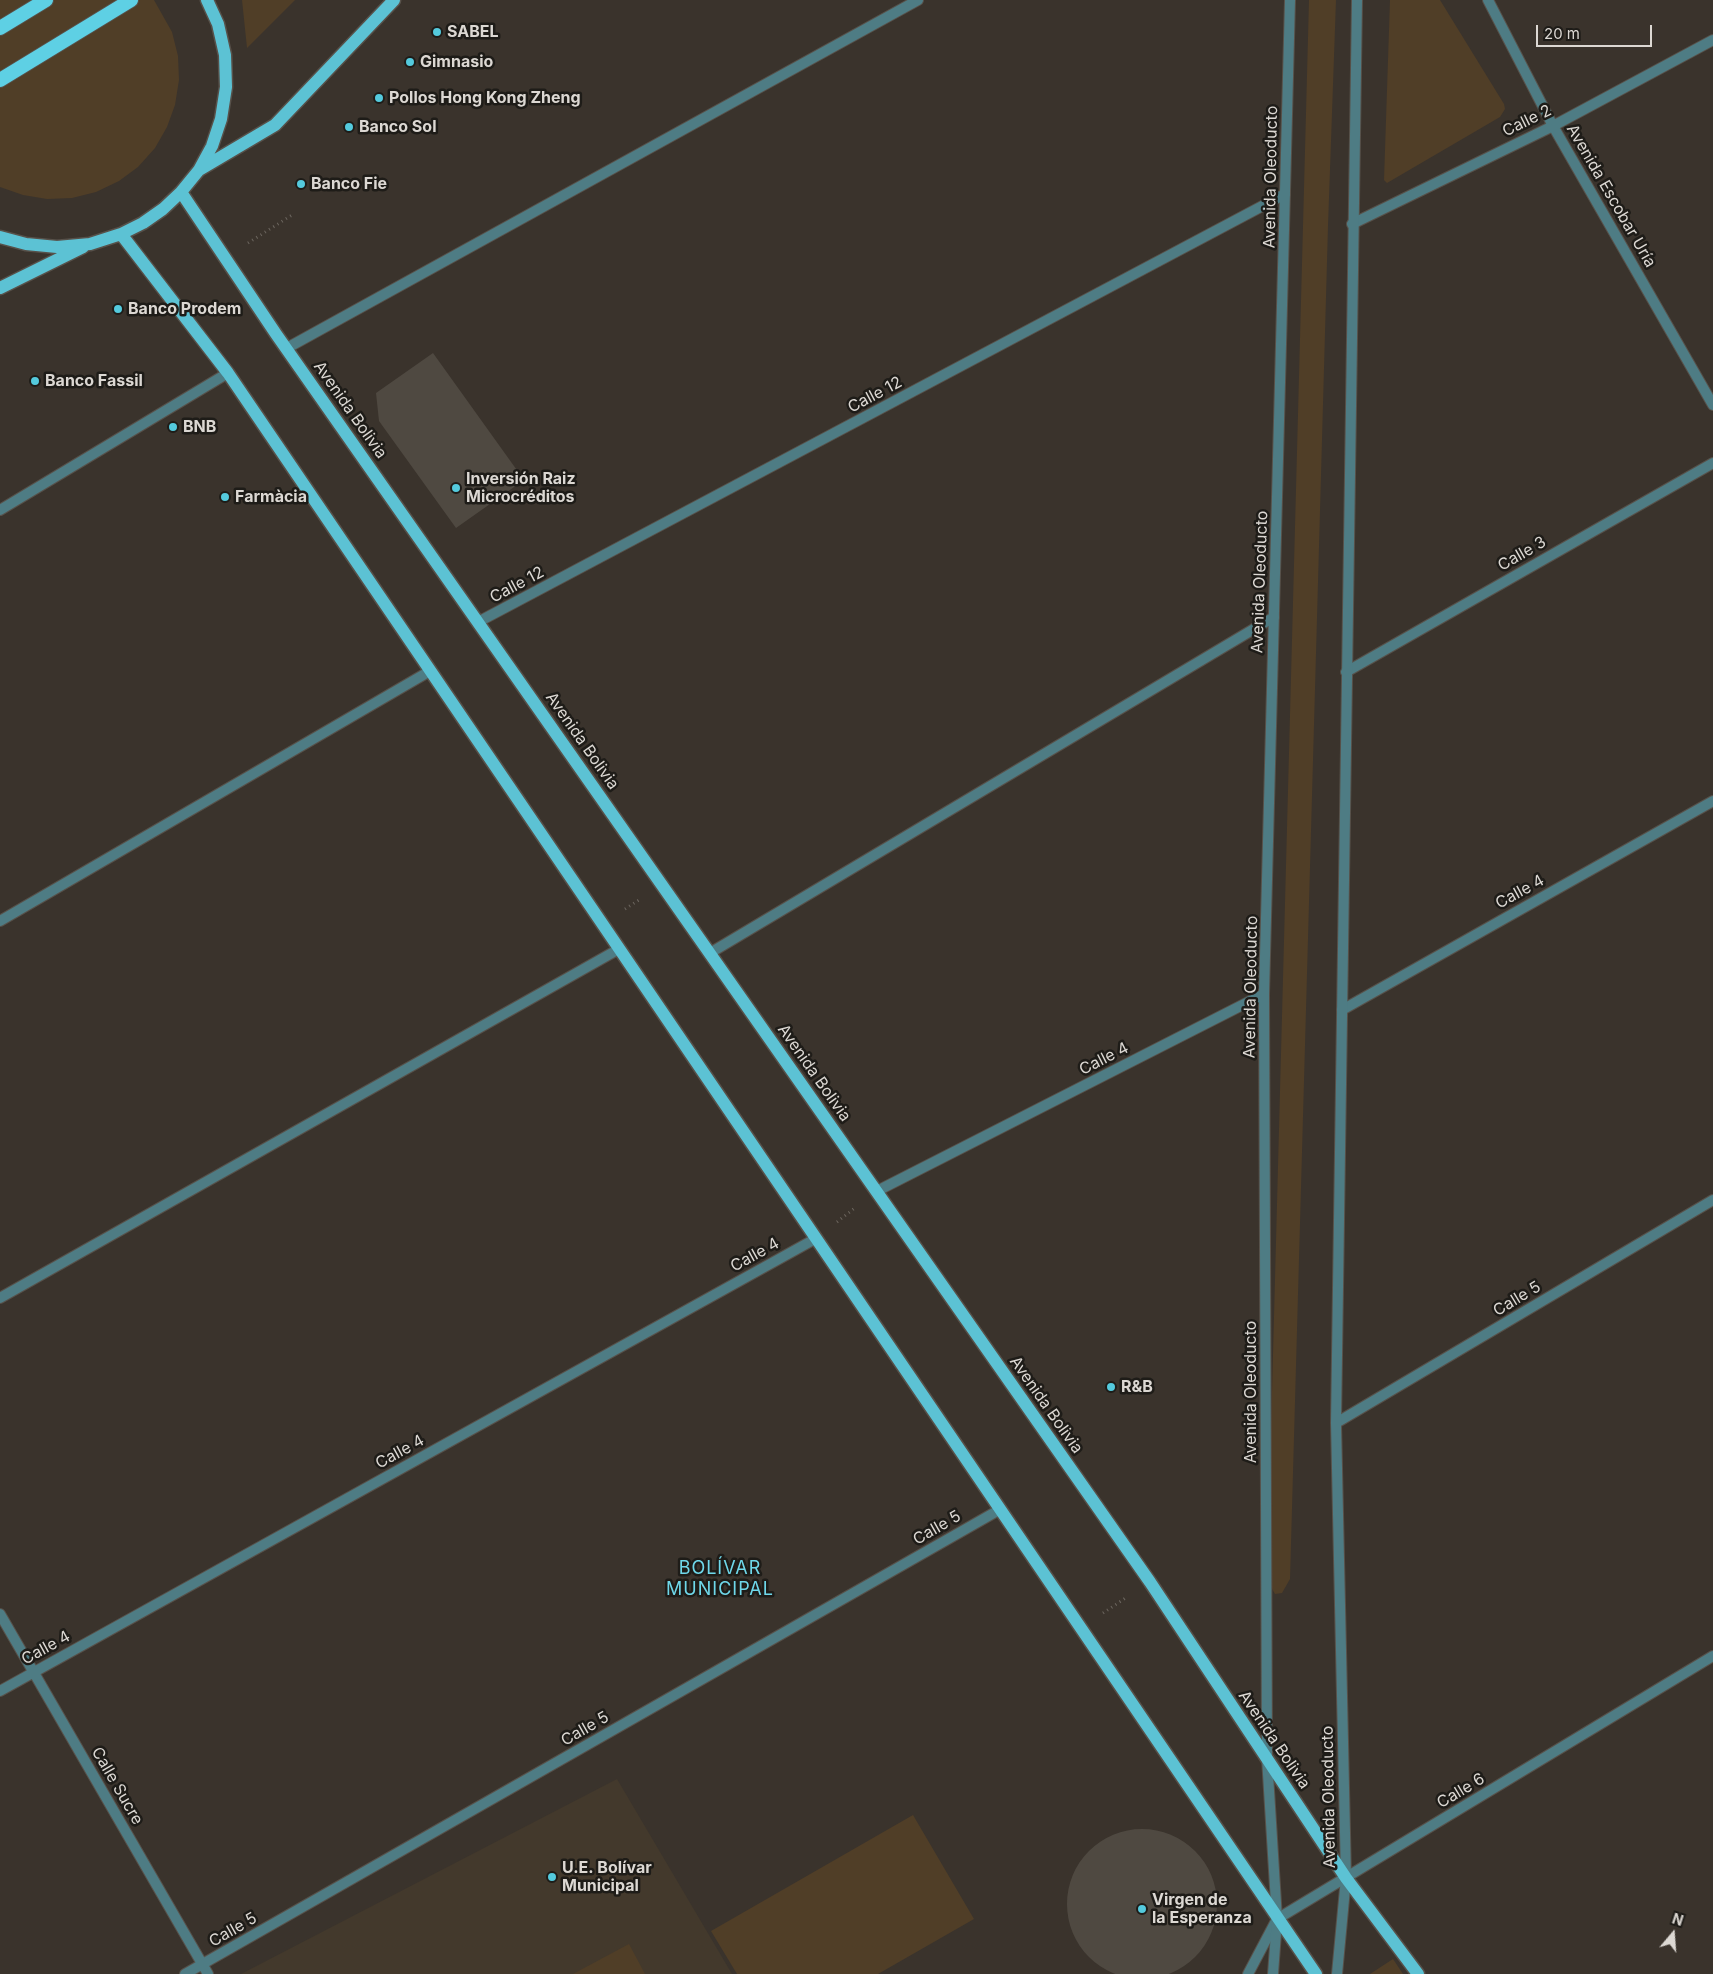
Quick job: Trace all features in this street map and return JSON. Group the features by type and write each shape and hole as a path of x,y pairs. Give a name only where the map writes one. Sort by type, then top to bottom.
{"highway":[{"path":"0,28 46,0"},
{"path":"0,80 131,0"}],"main road":[{"path":"0,288 90,244 121,234 163,209 181,192 199,170 212,146 221,119 226,87 225,55 218,24 207,0"},
{"path":"199,170 276,125 394,0"},
{"name":"Avenida Bolivia","path":"181,192 225,259 478,622 1150,1582 1346,1878 1418,1974"},
{"path":"121,234 228,373 1316,1974"},
{"path":"0,237 26,244 57,247 90,244"}],"street":[{"path":"287,348 918,0"},
{"name":"Avenida Oleoducto","path":"1273,1974 1277,1919 1267,1758 1264,994 1290,0"},
{"name":"Avenida Oleoducto","path":"1337,1974 1346,1878 1336,1423 1352,224 1357,0"},
{"name":"Avenida Escobar Uría","path":"1488,0 1553,126 1713,404"},
{"name":"Calle 2","path":"1352,224 1553,126 1713,40"},
{"name":"Calle 12","path":"478,622 1285,194"},
{"path":"0,510 228,373"},
{"name":"Calle 3","path":"1346,672 1713,463"},
{"path":"710,952 1274,617"},
{"path":"0,921 430,671"},
{"name":"Calle 4","path":"1342,1010 1713,801"},
{"path":"0,1298 619,949"},
{"name":"Calle 4","path":"877,1191 1264,994"},
{"name":"Calle 5","path":"1336,1423 1713,1200"},
{"name":"Calle 4","path":"0,1691 815,1239"},
{"name":"Calle 5","path":"185,1974 999,1510"},
{"name":"Calle Sucre","path":"0,1614 208,1974"},
{"name":"Calle 6","path":"1277,1919 1713,1656"},
{"path":"1248,1974 1277,1919"}],"path":[{"path":"225,259 292,214"},
{"path":"601,923 663,886"},
{"path":"815,1239 877,1191"},
{"path":"1080,1629 1150,1582"}],"shaded area":[{"path":"0,0 154,0 172,32 178,56 179,80 175,105 167,127 155,148 138,167 119,181 96,192 72,198 47,199 23,195 0,187"},
{"path":"242,0 295,0 247,48"},
{"path":"1309,0 1336,0 1290,1579 1282,1593 1275,1594 1267,1580"},
{"path":"1390,0 1440,0 1504,104 1505,109 1500,117 1387,183 1384,180"},
{"name":"U.E. Bolívar Municipal","path":"617,1779 732,1974 241,1974"},
{"path":"913,1815 974,1919 878,1974 737,1974 711,1931"},
{"path":"629,1944 645,1974 573,1974"},
{"path":"1393,1959 1403,1974 1370,1974"}],"building":[{"path":"433,353 524,480 456,528 379,421 376,393"},
{"name":"Virgen de la Esperanza","path":"1142,1829 1157,1830 1171,1835 1195,1851 1211,1875 1216,1889 1216,1919 1211,1933 1195,1957 1171,1973 1157,1978 1142,1979 1127,1978 1113,1973 1089,1957 1073,1933 1068,1919 1067,1904 1068,1889 1073,1875 1089,1851 1113,1835 1127,1830"}],"place":[{"name":"SABEL","path":"437,32"},
{"name":"Gimnasio","path":"410,62"},
{"name":"Pollos Hong Kong Zheng","path":"379,98"},
{"name":"Banco Sol","path":"349,127"},
{"name":"Banco Fie","path":"301,184"},
{"name":"Banco Prodem","path":"118,309"},
{"name":"Banco Fassil","path":"35,381"},
{"name":"BNB","path":"173,427"},
{"name":"Inversión Raiz Microcréditos","path":"456,488"},
{"name":"Farmàcia","path":"225,497"},
{"name":"R&B","path":"1111,1387"},
{"name":"U.E. Bolívar Municipal","path":"552,1877"},
{"name":"Virgen de la Esperanza","path":"1142,1909"}],"district":[{"name":"BOLÍVAR MUNICIPAL","path":"720,1579"}]}
